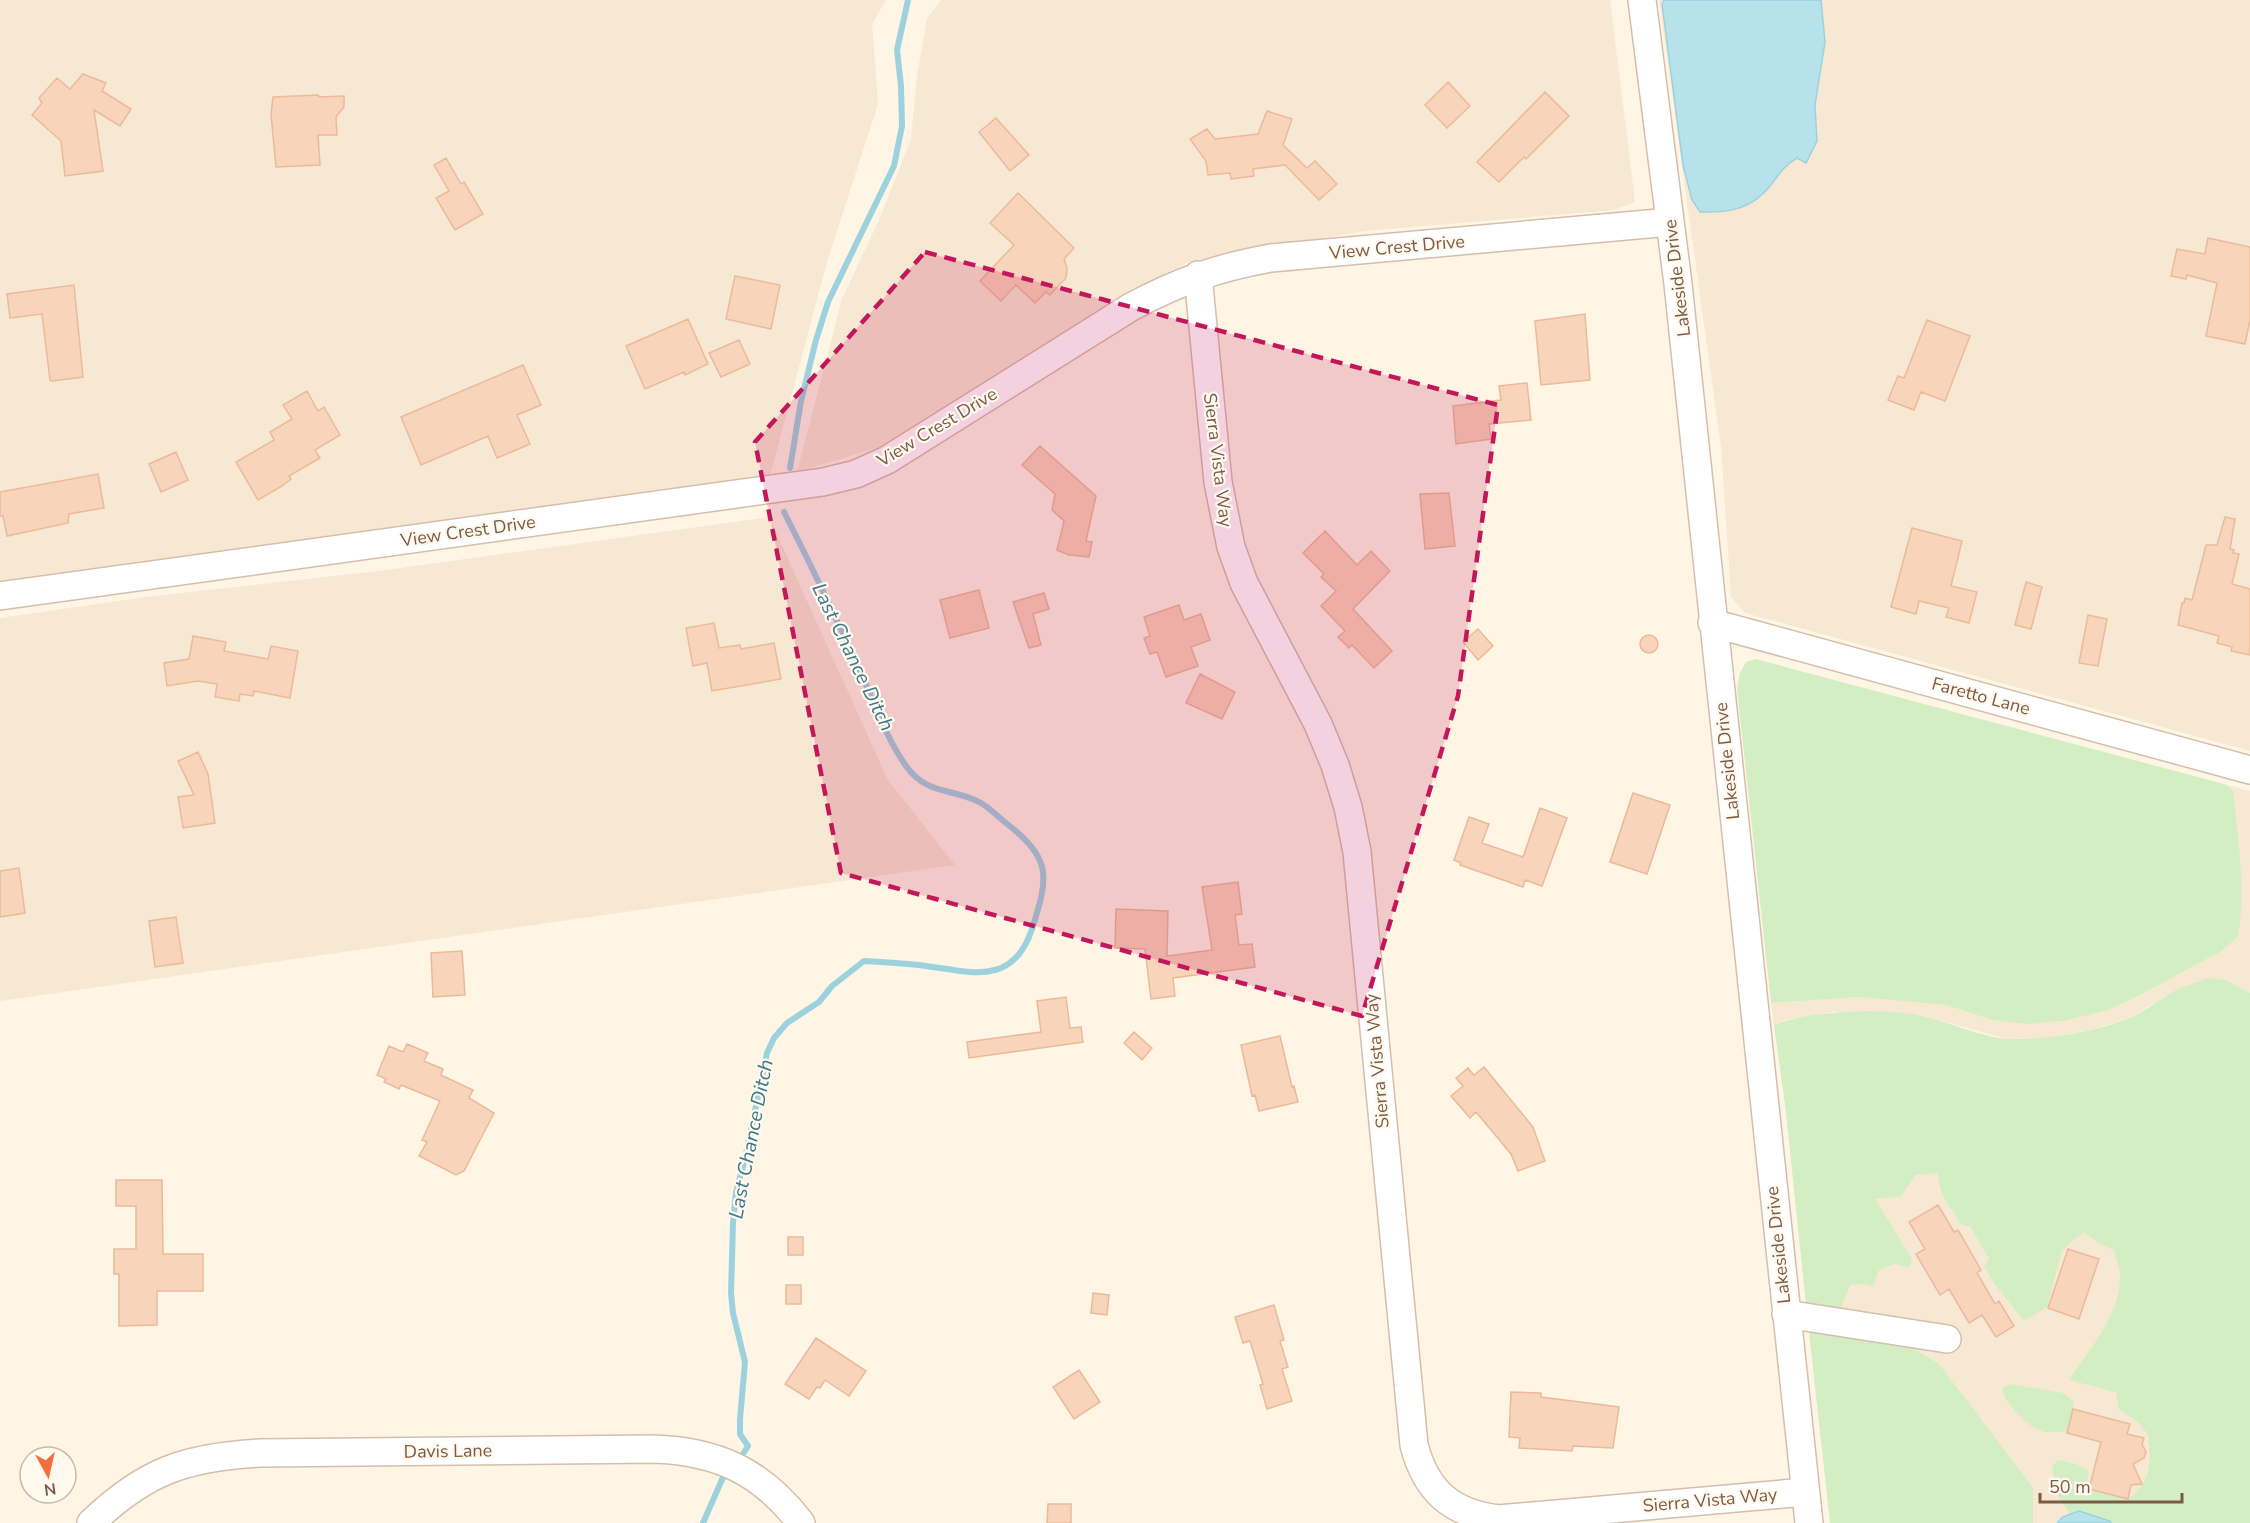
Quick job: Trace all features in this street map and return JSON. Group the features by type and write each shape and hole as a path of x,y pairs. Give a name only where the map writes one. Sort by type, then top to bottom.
{"street":[{"name":"Lakeside Drive","path":"1642,0 1670,222 1809,1523"},
{"name":"View Crest Drive","path":"0,596 811,484 856,474 887,460 1131,307 1164,289 1198,275 1233,265 1271,258 1670,222"},
{"name":"Sierra Vista Way","path":"1198,275 1221,508 1231,546 1244,583 1318,724 1331,754 1348,807 1357,852 1414,1445 1418,1463 1428,1482 1443,1498 1458,1509 1478,1517 1498,1519 1805,1492"},
{"name":"Faretto Lane","path":"1712,623 2250,770"},
{"path":"1786,1314 1947,1339"},
{"name":"Davis Lane","path":"91,1523 125,1494 158,1473 216,1456 260,1453 653,1449 704,1454 742,1470 771,1491 801,1523"}],"highlighted area":[{"path":"925,252 1498,405 1458,696 1362,1016 841,873 755,442"}],"shaded area":[{"path":"0,0 886,0 872,24 878,104 827,262 769,480 0,583"},
{"path":"941,0 1610,0 1635,202 1614,210 1365,231 1191,261 1123,294 1021,362 883,446 797,472 842,299 879,220 911,139 917,76 927,18"},
{"path":"1659,0 2250,0 2250,751 1745,613 1731,597 1721,447"},
{"path":"769,517 888,780 955,865 0,1001 0,618 146,597 379,571"},
{"path":"2224,784 2250,791 2250,993 2226,980 2179,989 2129,1018 2091,1030 2046,1038 2007,1039 1924,1016 1888,1013 1832,1012 1785,1020 1774,1025 1771,1003 1859,997 1946,1005 1992,1020 2068,1020 2109,1010 2140,995 2220,952 2238,937 2233,790"},
{"path":"1786,1112 2181,1240 2149,1523 2033,1523 2033,1488 1901,1341 1809,1332"}],"green space":[{"path":"1756,659 2224,784 2233,790 2239,845 2241,901 2238,937 2220,952 2140,995 2109,1010 2068,1020 2029,1024 1992,1020 1946,1005 1859,997 1771,1003 1737,688 1740,673 1746,662"},
{"path":"2208,978 2226,980 2250,993 2250,1523 2111,1523 2079,1511 2071,1514 2059,1498 2052,1467 2058,1460 2076,1464 2089,1471 2086,1487 2129,1498 2144,1482 2150,1463 2147,1434 2138,1423 2119,1409 2116,1392 2069,1380 2103,1330 2115,1303 2120,1274 2114,1250 2097,1242 2084,1232 2062,1250 2047,1307 2024,1321 1984,1267 1989,1259 1970,1226 1963,1226 1946,1201 1940,1188 1938,1173 1916,1175 1901,1196 1875,1199 1912,1259 1910,1267 1894,1264 1879,1270 1873,1286 1850,1285 1841,1308 1806,1304 1786,1112 1774,1025 1828,1013 1872,1011 1927,1017 1980,1034 2001,1038 2026,1039 2055,1036 2099,1028 2127,1019 2178,989"},
{"path":"1809,1332 1901,1341 1939,1364 2033,1488 2033,1523 1830,1523"},
{"path":"2009,1384 2063,1393 2073,1401 2074,1410 2069,1431 2045,1432 2032,1426 2013,1408 2004,1395 2002,1389"}],"water":[{"path":"1664,0 1821,0 1825,42 1815,105 1817,141 1806,163 1797,158 1782,170 1764,193 1740,208 1721,212 1700,212 1692,200 1683,165 1662,4"},
{"path":"2079,1511 2111,1523 2057,1523 2063,1517"}],"building":[{"path":"83,74 106,83 102,91 131,109 120,126 94,110 103,171 65,176 61,141 32,115 42,103 39,98 57,78 70,89"},
{"path":"1448,82 1470,106 1447,128 1425,105"},
{"path":"1545,92 1569,116 1499,182 1477,162"},
{"path":"318,95 319,97 344,96 344,107 336,117 337,135 318,135 320,165 276,167 271,114 273,97"},
{"path":"1267,111 1292,119 1283,145 1307,168 1315,161 1337,184 1319,200 1285,165 1253,169 1254,176 1231,179 1230,173 1208,175 1206,161 1190,139 1207,129 1215,139 1258,134"},
{"path":"996,118 1029,155 1010,171 979,132"},
{"path":"446,158 461,184 464,182 483,214 455,230 436,198 449,191 434,165"},
{"path":"1018,193 1074,248 1064,259 1067,268 1066,278 1050,295 1046,292 1035,303 1016,285 1001,301 980,281 1014,245 990,223"},
{"path":"2208,238 2250,247 2250,320 2245,344 2206,336 2217,283 2187,275 2186,279 2171,276 2177,249 2205,254"},
{"path":"735,276 780,285 771,329 726,319"},
{"path":"74,285 83,377 52,381 50,380 42,314 10,318 7,294"},
{"path":"1585,314 1590,380 1541,385 1535,321"},
{"path":"688,319 708,364 645,389 626,346"},
{"path":"1927,320 1970,336 1945,401 1921,392 1914,410 1888,400 1898,376 1904,378"},
{"path":"739,340 750,364 721,377 709,353"},
{"path":"523,365 541,405 517,415 530,444 497,458 488,436 421,465 401,417"},
{"path":"1527,383 1531,420 1489,424 1491,439 1456,444 1453,406 1501,400 1499,386"},
{"path":"307,391 318,411 324,407 340,435 315,450 320,458 289,476 291,479 282,486 258,500 236,462 274,440 270,432 292,419 283,405"},
{"path":"1040,446 1096,496 1086,541 1092,542 1089,557 1069,555 1057,550 1064,521 1052,510 1055,494 1022,465"},
{"path":"176,452 188,480 161,492 149,464"},
{"path":"98,474 104,508 69,514 68,523 7,536 3,516 0,516 0,492"},
{"path":"1449,493 1455,546 1425,549 1420,494"},
{"path":"2225,517 2235,519 2230,549 2234,550 2233,553 2239,554 2232,584 2250,589 2250,655 2231,651 2232,647 2217,643 2219,636 2178,625 2182,603 2185,598 2192,600 2206,545 2217,545"},
{"path":"1912,528 1962,541 1951,586 1977,592 1969,623 1946,617 1949,608 1919,601 1916,614 1891,607"},
{"path":"1325,531 1357,565 1371,551 1390,571 1353,609 1392,651 1374,668 1352,645 1349,648 1338,637 1345,631 1321,606 1336,591 1321,577 1324,574 1303,553"},
{"path":"2026,582 2042,587 2031,629 2015,625"},
{"path":"979,590 989,628 950,638 940,600"},
{"path":"1044,593 1049,609 1033,614 1041,645 1029,648 1013,602"},
{"path":"1179,605 1184,620 1201,614 1210,640 1191,647 1198,666 1166,677 1157,652 1150,654 1144,638 1150,636 1144,617"},
{"path":"2088,615 2107,619 2098,666 2079,663"},
{"path":"714,623 719,648 740,645 741,649 774,643 781,679 712,691 707,663 693,666 686,628"},
{"path":"1478,629 1493,646 1478,660 1463,642"},
{"path":"1649,635 1655,638 1658,644 1655,650 1649,653 1643,650 1640,644 1643,638"},
{"path":"193,636 226,642 224,651 268,659 271,646 298,651 290,698 254,691 253,696 240,694 239,701 215,697 217,684 198,681 167,686 164,663 189,659"},
{"path":"1200,674 1235,692 1222,719 1186,703"},
{"path":"198,752 208,774 215,823 183,828 178,797 194,795 178,761"},
{"path":"1633,793 1670,805 1647,874 1610,862"},
{"path":"1540,808 1567,818 1542,886 1525,880 1523,887 1460,865 1461,863 1454,860 1469,817 1489,824 1482,843 1523,857"},
{"path":"19,868 25,913 0,917 0,871"},
{"path":"1238,882 1242,914 1235,915 1239,945 1252,944 1255,967 1173,978 1175,996 1151,999 1145,949 1115,948 1116,909 1168,911 1167,956 1212,950 1202,887"},
{"path":"176,917 183,963 155,967 149,921"},
{"path":"462,951 465,995 433,997 431,953"},
{"path":"1066,997 1070,1028 1081,1027 1083,1042 969,1058 967,1042 1041,1032 1037,1001"},
{"path":"1134,1032 1152,1048 1142,1060 1124,1043"},
{"path":"1280,1036 1292,1087 1294,1086 1298,1102 1259,1111 1255,1095 1252,1096 1241,1045"},
{"path":"407,1044 428,1053 424,1061 443,1069 441,1075 473,1090 469,1098 494,1113 464,1171 456,1175 419,1156 427,1142 422,1140 440,1101 401,1085 399,1089 384,1082 386,1079 377,1075 389,1046 403,1052"},
{"path":"1484,1067 1533,1127 1545,1161 1518,1171 1511,1154 1476,1112 1470,1118 1451,1096 1463,1086 1456,1078 1468,1068 1474,1075"},
{"path":"116,1180 162,1180 163,1254 203,1254 203,1291 157,1291 157,1325 119,1326 119,1274 114,1274 114,1249 136,1249 136,1206 116,1206"},
{"path":"1938,1205 1954,1232 1958,1230 1981,1270 1977,1273 1995,1304 1999,1301 2014,1326 1996,1337 1982,1315 1969,1323 1949,1289 1940,1295 1916,1254 1925,1249 1909,1222"},
{"path":"788,1237 803,1237 803,1255 788,1255"},
{"path":"2068,1249 2099,1259 2079,1319 2048,1308"},
{"path":"786,1285 801,1285 801,1304 786,1304"},
{"path":"1093,1293 1109,1295 1107,1315 1091,1313"},
{"path":"1274,1305 1284,1340 1280,1341 1288,1367 1282,1369 1292,1401 1267,1409 1260,1385 1263,1384 1250,1341 1243,1343 1235,1317"},
{"path":"816,1338 866,1371 849,1396 825,1380 809,1399 785,1384"},
{"path":"1079,1370 1100,1402 1074,1419 1053,1387"},
{"path":"1511,1392 1541,1393 1541,1397 1619,1407 1613,1448 1573,1446 1572,1451 1519,1448 1520,1438 1509,1437"},
{"path":"2073,1409 2130,1424 2127,1434 2144,1438 2142,1444 2146,1452 2144,1458 2133,1464 2142,1484 2131,1485 2128,1499 2089,1489 2101,1442 2067,1433"},
{"path":"1048,1504 1071,1504 1071,1523 1047,1523"}],"waterway":[{"name":"Last Chance Ditch","path":"790,468 801,401 828,302 894,166 902,126 897,50 908,0"},
{"name":"Last Chance Ditch","path":"743,1454 748,1446 740,1434 745,1362 733,1313 731,1293 733,1223 736,1192 767,1053 774,1038 787,1023 819,1002 832,986 864,961 911,964 970,972 1000,969 1012,961 1023,948 1038,911 1043,882 1043,870 1032,847 992,811 977,801 930,786 906,766 886,730 850,648 784,512"},
{"name":"Last Chance Ditch","path":"703,1523 724,1475"}]}
